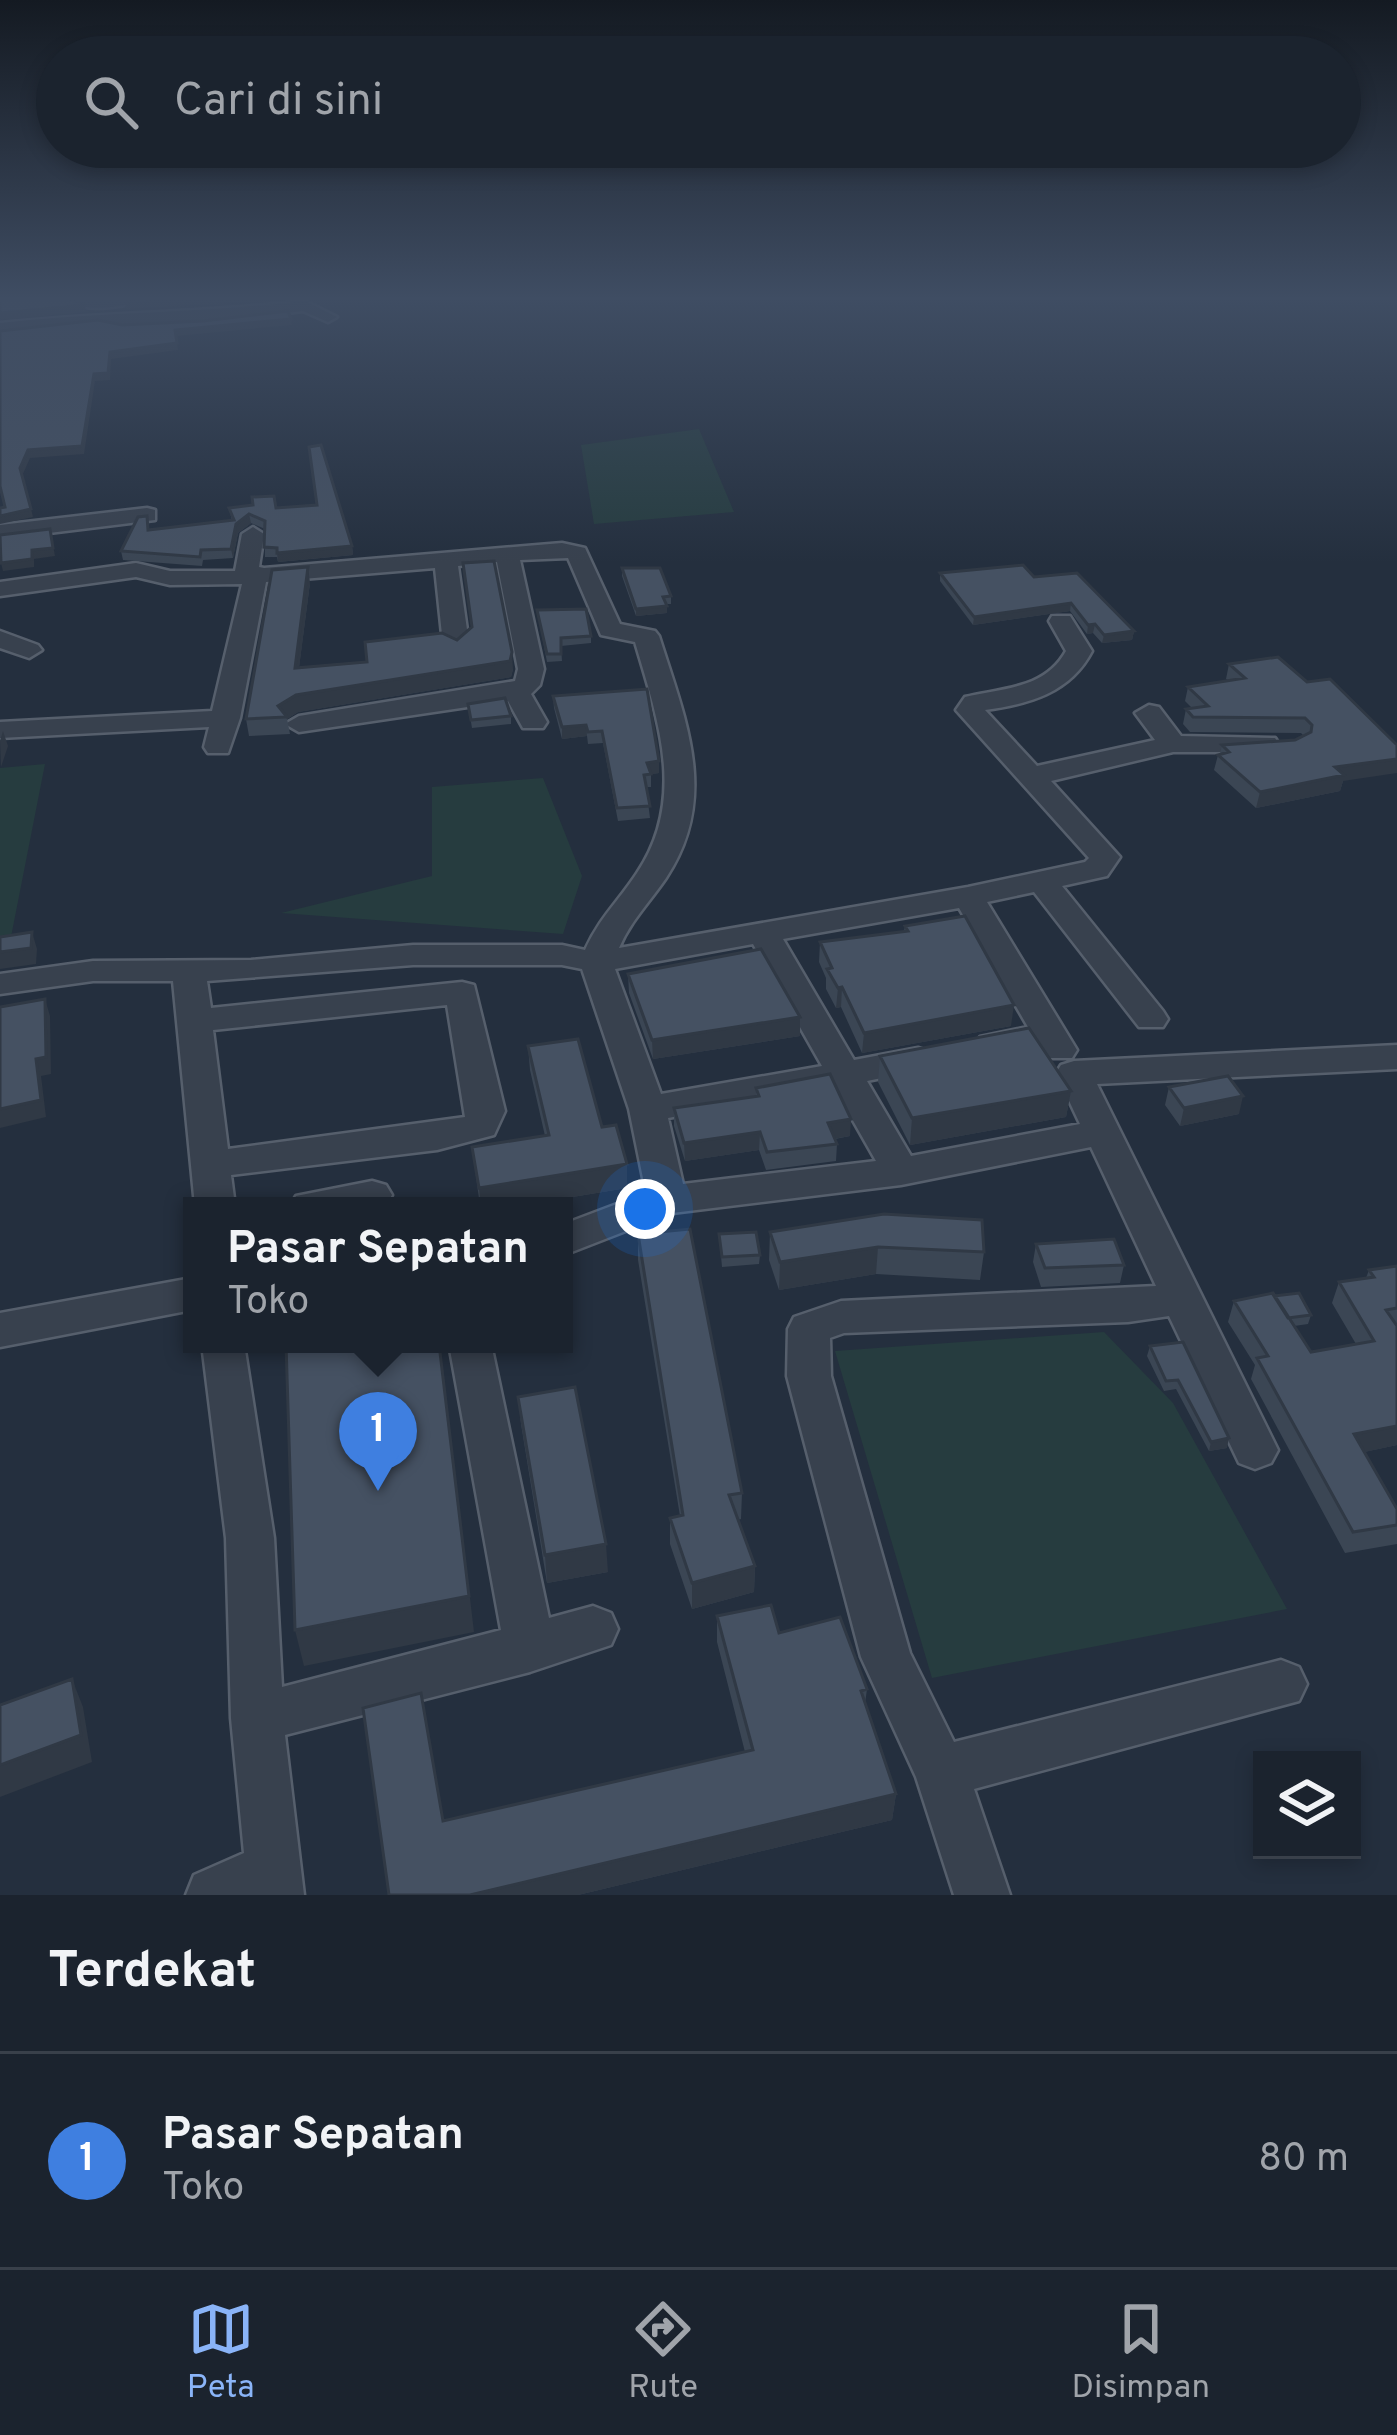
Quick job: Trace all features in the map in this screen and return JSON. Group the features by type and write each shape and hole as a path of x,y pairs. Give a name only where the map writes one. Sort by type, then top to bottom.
{"street":[{"path":"0,532 147,515"},
{"path":"218,747 251,573 253,534"},
{"path":"0,589 126,571 200,580 562,550 577,553 610,630 646,636 678,740 682,799 678,813 653,874 616,916 596,962 648,1109 667,1199"},
{"path":"299,724 517,692 527,686 531,669 508,557"},
{"path":"446,562 456,644"},
{"path":"0,983 93,971 251,970 413,955 543,955 596,962 968,897 1096,869 1106,859 970,708 1035,691 1074,661 1080,653 1061,621"},
{"path":"0,640 29,650"},
{"path":"517,692 533,722"},
{"path":"1149,713 1173,744"},
{"path":"0,730 226,718"},
{"path":"1033,776 1173,744 1217,748 1291,742"},
{"path":"1042,881 1151,1019"},
{"path":"968,897 1074,1073 1255,1450"},
{"path":"762,932 901,1171"},
{"path":"189,970 213,1197"},
{"path":"191,1021 462,993 486,1111 481,1126 437,1137 207,1166"},
{"path":"648,1109 1050,1034"},
{"path":"1074,1073 1397,1057"},
{"path":"573,1236 667,1199 901,1171 1104,1132"},
{"path":"366,1197 372,1196"},
{"path":"0,1330 183,1296"},
{"path":"982,1895 941,1772 886,1658 809,1376 808,1329 841,1317 1127,1306 1181,1298"},
{"path":"214,1895 275,1882 257,1718 250,1538 224,1353"},
{"path":"472,1353 530,1649"},
{"path":"257,1718 593,1629"},
{"path":"941,1772 1281,1684"}],"green space":[{"path":"699,429 734,512 594,524 581,445"},
{"path":"45,764 10,942 0,944 0,768"},
{"path":"543,778 582,876 563,934 281,913 432,876 432,787"},
{"path":"1104,1332 1173,1403 1287,1609 932,1678 835,1351"}],"building":[{"path":"0,386 92,386 82,446 28,450 20,468 31,509 0,516 0,508 5,507 0,486"},
{"path":"321,445 352,546 277,553 277,548 264,547 265,521 249,514 236,524 231,549 201,550 200,557 121,551 138,517 147,516 148,530 234,520 229,508 253,505 252,497 274,496 276,508 317,505 309,447"},
{"path":"50,529 53,548 32,550 32,559 1,563 0,535"},
{"path":"494,561 510,661 296,695 278,706 287,717 246,719 272,570 308,567 295,668 367,662 365,642 442,633 457,640 472,627 463,563"},
{"path":"1023,565 1034,577 1077,573 1134,631 1104,635 1095,624 1088,625 1071,603 974,617 940,573"},
{"path":"622,568 660,568 671,596 663,597 667,606 636,609"},
{"path":"586,609 591,636 561,638 561,654 547,654 537,610"},
{"path":"1278,657 1307,682 1330,679 1397,745 1397,759 1335,767 1344,775 1260,792 1218,755 1229,752 1222,745 1295,740 1311,732 1312,725 1305,718 1193,717 1186,709 1208,706 1188,687 1245,678 1229,664"},
{"path":"647,689 659,761 647,763 651,774 644,775 650,806 617,808 602,731 588,732 586,725 562,727 553,696"},
{"path":"505,698 511,716 471,720 468,704"},
{"path":"965,916 1014,1005 864,1033 842,987 838,988 827,969 832,968 820,942 908,931 905,926"},
{"path":"32,932 31,948 0,952 0,937"},
{"path":"761,949 800,1017 652,1040 628,974"},
{"path":"45,999 46,1057 36,1059 41,1100 0,1109 0,1007"},
{"path":"1029,1028 1071,1091 912,1118 880,1056"},
{"path":"578,1039 602,1127 616,1125 627,1164 479,1188 472,1147 549,1135 528,1046"},
{"path":"830,1074 851,1119 828,1123 837,1144 767,1152 760,1132 684,1143 674,1108 759,1096 756,1088"},
{"path":"1228,1076 1243,1096 1184,1108 1169,1087"},
{"path":"884,1214 982,1220 984,1252 878,1247 780,1262 770,1232"},
{"path":"690,1229 742,1493 729,1495 755,1566 692,1583 670,1518 683,1515 638,1234"},
{"path":"756,1232 760,1255 722,1257 719,1234"},
{"path":"1114,1239 1124,1265 1045,1268 1036,1244"},
{"path":"1397,1266 1397,1308 1386,1310 1397,1326 1397,1426 1354,1434 1397,1509 1397,1525 1353,1532 1257,1358 1268,1356 1234,1301 1273,1293 1311,1352 1374,1341 1339,1282 1374,1277 1369,1270"},
{"path":"1299,1293 1311,1315 1288,1318 1274,1296"},
{"path":"1183,1342 1229,1438 1211,1442 1178,1380 1166,1381 1150,1346"},
{"path":"286,1353 440,1353 469,1596 295,1630"},
{"path":"575,1387 606,1544 545,1555 518,1397"},
{"path":"771,1605 779,1633 840,1617 867,1689 861,1691 896,1794 470,1895 389,1895 363,1708 421,1693 443,1821 753,1750 717,1616"},
{"path":"72,1679 81,1735 0,1765 0,1705"}],"place":[{"name":"Pasar Sepatan","path":"378,1491"}]}
